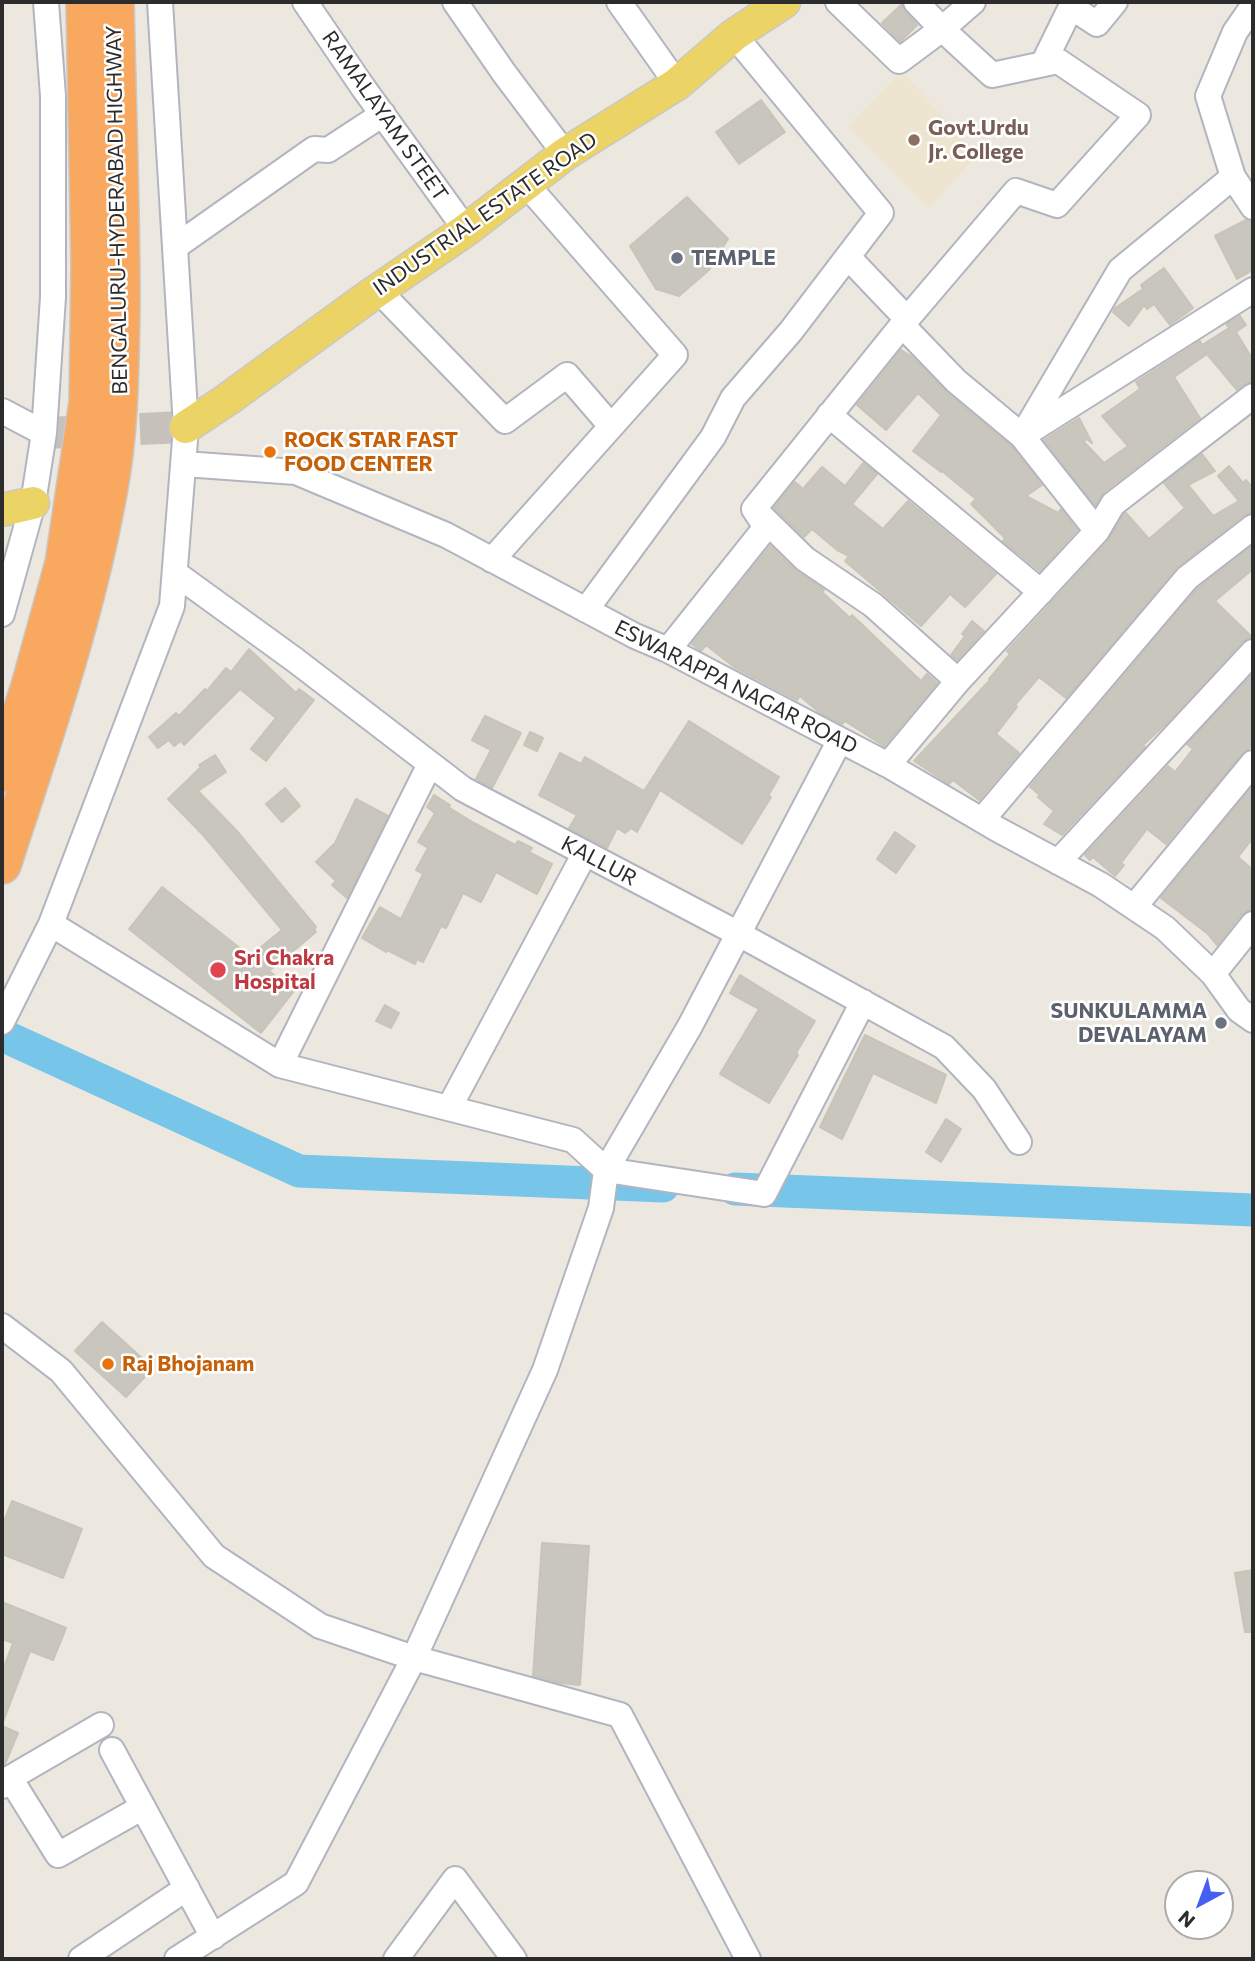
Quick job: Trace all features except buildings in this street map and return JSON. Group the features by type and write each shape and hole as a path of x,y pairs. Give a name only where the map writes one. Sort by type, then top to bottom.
{"highway":[{"path":"2,773 30,686 64,563 88,402 90,265 85,2"},
{"name":"BENGALURU-HYDERABAD HIGHWAY","path":"2,865 56,701 108,492 120,395 121,259 115,2"}],"main road":[{"name":"INDUSTRIAL ESTATE ROAD","path":"186,427 466,230 565,155 677,84 734,35 777,4"},
{"path":"2,510 33,503"}],"street":[{"path":"2,614 33,503 44,433 53,297 53,96 46,2"},
{"path":"2,1022 51,924 172,606 186,427 160,2"},
{"path":"455,2 565,155"},
{"path":"620,2 677,84"},
{"path":"838,2 898,61 974,2"},
{"path":"754,509 905,322 1016,191 1057,205 1138,115 1058,61 992,75 916,2"},
{"path":"1043,64 1071,7 1097,24 1115,2"},
{"name":"RAMALAYAM STEET","path":"314,5 383,114 466,230"},
{"path":"1253,6 1235,32 1208,96 1233,177 1253,207"},
{"path":"586,610 713,437 733,398 791,331 881,213 734,35"},
{"path":"175,247 314,149 328,150 383,114"},
{"path":"1022,436 1120,270 1233,177"},
{"path":"492,560 675,355 526,184"},
{"path":"848,257 956,381 1022,436 1097,531"},
{"path":"378,290 505,421 567,374 611,425"},
{"path":"1022,436 1253,290"},
{"path":"888,765 958,681 1097,531 1113,504 1253,396"},
{"path":"2,411 44,433"},
{"path":"829,415 1041,592"},
{"name":"ESWARAPPA NAGAR ROAD","path":"184,464 296,472 446,535 635,636 668,649 888,765 1101,885 1165,928 1213,974 1246,1015"},
{"path":"668,649 766,527 754,509"},
{"path":"754,509 804,559 873,605 958,681"},
{"path":"982,820 1187,578 1253,527"},
{"name":"KALLUR","path":"175,573 295,660 464,789 737,933 944,1047 984,1089 1019,1142"},
{"path":"1058,862 1253,652"},
{"path":"177,1959 296,1883 414,1658 545,1370 601,1208 606,1170 690,1026 840,740"},
{"path":"1134,907 1253,763"},
{"path":"281,1065 430,764"},
{"path":"449,1108 585,853"},
{"path":"51,924 281,1065 573,1140 606,1170 764,1194 863,1002"},
{"path":"1213,974 1253,924"},
{"path":"2,1326 61,1371 214,1556 320,1626 414,1658 620,1715 748,1959"},
{"path":"100,1725 6,1782 58,1855 143,1807"},
{"path":"112,1751 214,1937"},
{"path":"396,1959 455,1879 514,1959"},
{"path":"80,1959 187,1888"}],"shaded area":[{"name":"Govt.Urdu Jr. College","path":"901,71 978,154 929,209 848,126"}],"waterway":[{"path":"2,1035 299,1171 663,1186"},
{"path":"735,1189 1253,1210"}],"tunnel":[{"path":"44,433 186,427"}],"place":[{"name":"Govt.Urdu Jr. College","path":"914,140"},
{"name":"TEMPLE","path":"677,258"},
{"name":"ROCK STAR FAST FOOD CENTER","path":"270,452"},
{"name":"Sri Chakra Hospital","path":"218,970"},
{"name":"SUNKULAMMA DEVALAYAM","path":"1221,1023"},
{"name":"Raj Bhojanam","path":"108,1364"}]}
